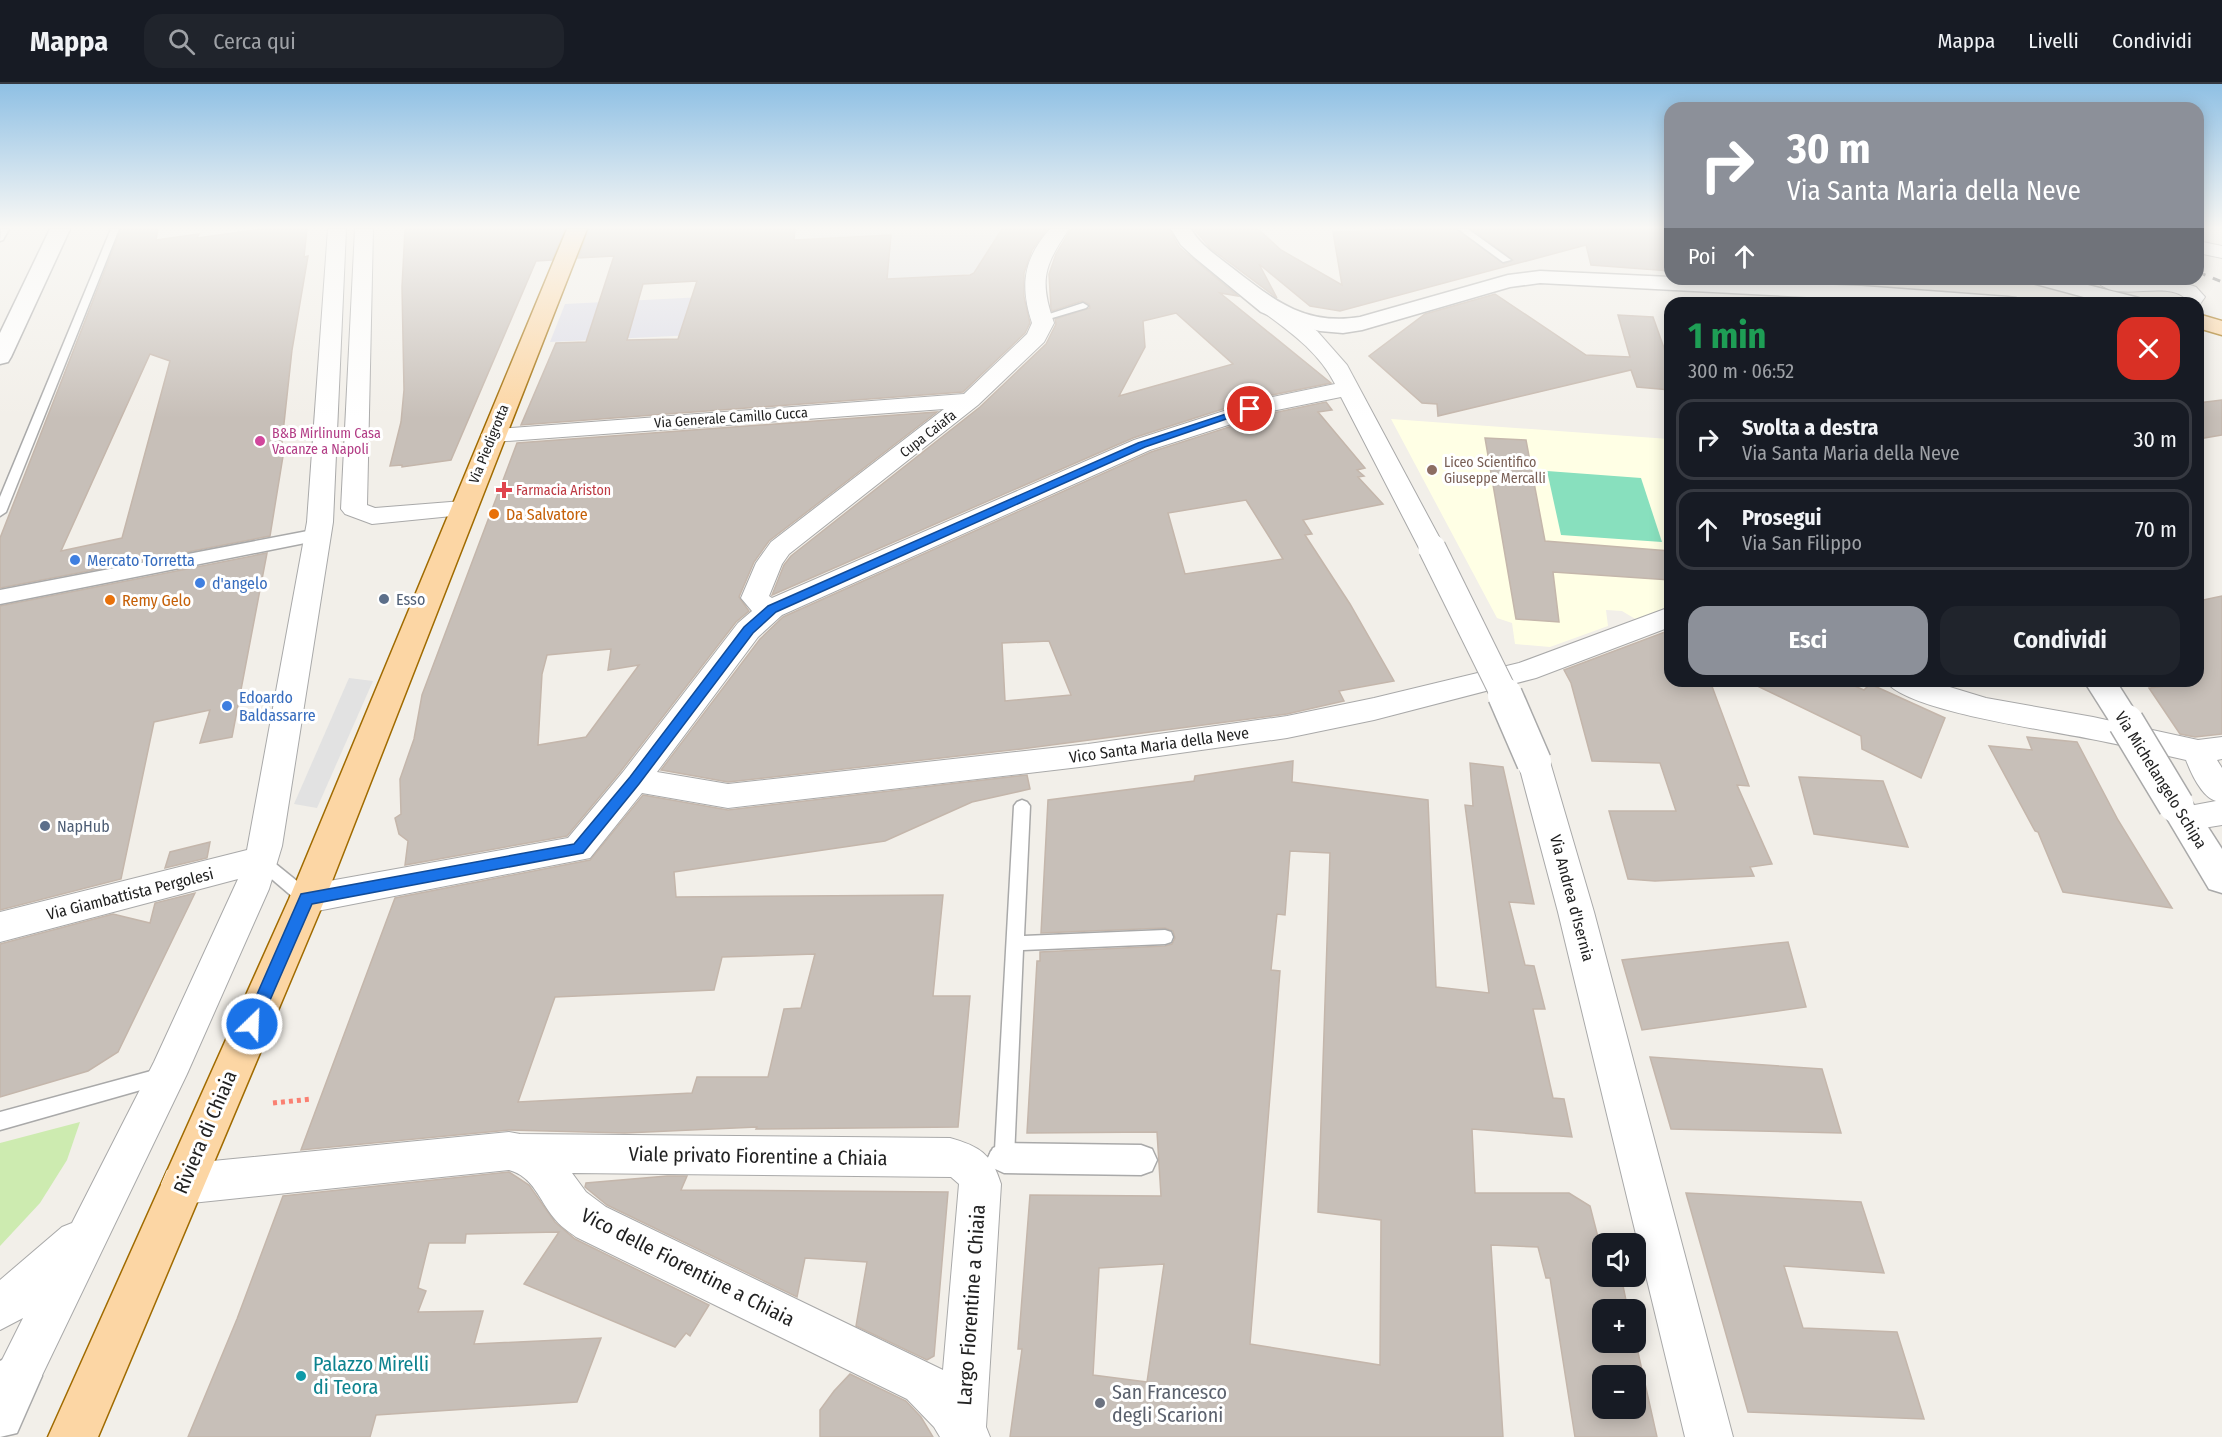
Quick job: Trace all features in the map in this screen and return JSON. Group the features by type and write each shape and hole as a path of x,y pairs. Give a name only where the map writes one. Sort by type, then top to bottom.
{"main road":[{"name":"Via Piedigrotta","path":"401,659 551,292"},
{"path":"2204,323 2222,328"},
{"name":"Riviera di Chiaia","path":"73,1437 306,899 401,659"}],"street":[{"path":"0,357 30,292"},
{"path":"6,1396 168,1074 252,889 260,860 318,535 333,292"},
{"path":"362,292 354,509 372,516 463,509"},
{"path":"1035,292 1042,318"},
{"path":"1249,292 1269,308 1294,318 1343,326 1362,323 1469,292"},
{"path":"1874,292 1934,297"},
{"path":"2068,292 2096,297"},
{"name":"Via Andrea d'Isernia","path":"1269,308 1309,336 1336,364 1498,679 1534,762 1576,912 1709,1437"},
{"name":"Cupa Caiafa","path":"772,609 762,605 755,598 769,562 780,548 970,400 1033,342 1041,330 1042,318"},
{"path":"1336,364 1334,350 1338,340 1350,329 1362,323"},
{"path":"306,899 574,851 590,837 748,630 772,609 1142,445 1266,405 1329,391 1350,389"},
{"name":"Via Generale Camillo Cucca","path":"493,435 970,400"},
{"path":"0,597 318,535"},
{"name":"Vico Santa Maria della Neve","path":"634,780 728,796 1088,755 1287,727 1374,709 1526,671 1664,618"},
{"path":"1916,687 1986,709 2210,750 2205,769 2222,791"},
{"name":"Via Michelangelo Schipa","path":"2104,687 2222,879"},
{"path":"2181,811 2222,813"},
{"name":"Via Giambattista Pergolesi","path":"0,927 260,860"},
{"path":"182,1184 509,1151 522,1153"},
{"name":"Viale privato Fiorentine a Chiaia","path":"522,1153 978,1166"},
{"name":"Vico delle Fiorentine a Chiaia","path":"522,1153 545,1165 569,1205 591,1222 924,1383 951,1410 964,1432"},
{"path":"978,1166 1141,1160"},
{"name":"Largo Fiorentine a Chiaia","path":"964,1432 978,1166"},
{"path":"0,1308 26,1288 91,1229"}],"lane":[{"path":"0,512 90,292"},
{"path":"1042,318 1083,306"},
{"path":"978,1166 1015,943 1022,806"},
{"path":"260,860 306,899"},
{"path":"1015,943 1165,937"},
{"path":"0,1121 168,1074"}],"path":[{"path":"273,1103 312,1100"}],"shaded area":[{"path":"878,292 910,292 910,317"},
{"path":"723,296 715,334 550,342 565,304"},
{"path":"1391,419 1664,439 1664,611 1637,620 1622,611 1606,610 1608,626 1550,647 1515,644 1512,623 1497,618"},
{"path":"349,678 373,681 317,808 294,804"}],"green space":[{"path":"1547,471 1641,478 1662,542 1561,535"},
{"path":"80,1122 67,1160 40,1203 0,1246 0,1143"}],"building":[{"path":"96,292 302,292 292,350 281,451 284,450 270,536 0,588 0,538","holes":["150,354 170,361 122,538 61,551"]},
{"path":"402,292 523,292 451,460 402,467 402,465 390,466 401,422 404,390"},
{"path":"602,292 641,292 627,340 678,339 693,292 1024,292 1030,323 1025,333 963,392 521,425 556,343 586,342"},
{"path":"1050,292 1233,292 1238,296 1220,293 1331,383 1257,398 1133,438 772,595 784,565 791,556 980,407 1046,344 1056,324 1055,319 1090,308 1089,304 1082,301 1052,311","holes":["1176,313 1233,364 1119,396 1145,347 1143,321"]},
{"path":"1293,292 1410,292 1340,311 1310,306"},
{"path":"1495,294 1586,355 1630,357 1618,315 1653,317 1664,348 1664,389 1637,387 1631,370 1438,416 1437,404 1422,403 1369,356 1425,314"},
{"path":"2222,400 2222,435 2204,438 2204,402"},
{"path":"1326,402 1332,410 1318,412 1365,468 1357,470 1364,476 1358,477 1383,504 1303,520 1312,534 1305,535 1350,604 1394,681 1339,691 1344,701 1287,714 1021,749 728,782 661,770 760,639 783,617 1151,452 1273,413","holes":["1246,500 1283,559 1185,574 1168,513","1049,641 1071,695 1005,701 1002,643"]},
{"path":"937,412 769,541 754,562 739,597 749,611 736,622 621,771 567,836 405,865 408,841 399,834 395,818 401,814 400,779 414,739 422,695 517,443","holes":["611,649 608,670 639,665 586,737 538,745 542,674 547,655"]},
{"path":"1485,438 1526,440 1545,541 1664,551 1664,580 1553,572 1559,622 1516,619"},
{"path":"267,553 232,737 200,743 210,710 154,722 121,879 0,910 0,606"},
{"path":"2222,596 2222,734 2195,737 2180,734 2149,688 2204,687 2204,600"},
{"path":"1664,632 1664,687 1712,687 1749,786 1737,785 1772,864 1750,867 1754,876 1655,881 1628,879 1609,811 1676,811 1660,763 1592,761 1571,683 1564,670"},
{"path":"1759,687 1857,687 1864,690 1867,687 1877,687 1945,718 1921,778 1862,749 1861,736"},
{"path":"2027,737 2077,742 2118,820 2172,908 2063,892 2038,832 2035,831 1989,746 2032,750"},
{"path":"1293,761 1292,782 1428,800 1436,987 1489,993 1465,805 1473,806 1470,763 1503,767 1534,904 1509,902 1525,965 1534,966 1545,1009 1533,1009 1553,1098 1564,1099 1572,1137 1472,1129 1475,1193 1569,1193 1590,1206 1597,1233 1592,1233 1592,1287 1623,1287 1626,1299 1592,1299 1592,1353 1638,1353 1641,1365 1592,1365 1592,1419 1646,1419 1646,1388 1657,1437 1575,1437 1550,1278 1546,1278 1538,1247 1491,1245 1503,1437 1010,1437 1022,1349 1018,1349 1030,1195 1161,1196 1157,1132 1027,1133 1037,961 1040,961 1040,952 1165,946 1172,944 1175,938 1173,931 1165,928 1041,933 1048,800 1194,781 1195,776","holes":["1290,851 1330,853 1318,1212 1381,1220 1380,1365 1250,1344 1280,971 1271,970 1277,914 1285,915","1164,1264 1147,1382 1093,1375 1099,1268"]},
{"path":"1027,775 1030,789 972,802 885,841 674,872 676,897 943,895 933,996 970,996 958,1127 756,1129 757,1127 625,1133 509,1130 301,1150 395,898 590,860 643,795 728,810","holes":["815,954 801,1008 784,1009 768,1077 697,1077 692,1093 518,1102 555,997 714,990 722,957"]},
{"path":"1799,777 1883,781 1908,847 1814,834"},
{"path":"210,842 207,858 165,868 170,852"},
{"path":"195,893 118,1052 88,1071 0,1097 0,944 113,914 150,923 155,903"},
{"path":"1788,942 1806,1007 1642,1030 1622,960"},
{"path":"1650,1057 1822,1069 1841,1133 1671,1129"},
{"path":"509,1172 529,1185 555,1222 575,1239 709,1305 690,1336 686,1333 675,1347 524,1284 559,1232 466,1234 465,1243 429,1243 418,1288 426,1291 418,1312 483,1311 474,1344 601,1338 577,1402 376,1415 370,1437 188,1437 237,1319 283,1196"},
{"path":"687,1176 681,1190 948,1192 934,1356 927,1360 856,1326 867,1262 805,1258 797,1297 607,1205 585,1187 586,1183"},
{"path":"1686,1193 1861,1202 1884,1273 1784,1266 1803,1328 1897,1332 1924,1419 1748,1412"},
{"path":"850,1374 906,1401 921,1417 933,1437 820,1437 820,1410"}],"place":[{"name":"B&B Mirlinum Casa Vacanze a Napoli","path":"260,441"},
{"name":"Liceo Scientifico Giuseppe Mercalli","path":"1432,470"},
{"name":"Farmacia Ariston","path":"504,490"},
{"name":"Da Salvatore","path":"494,514"},
{"name":"Mercato Torretta","path":"75,560"},
{"name":"d'angelo","path":"200,583"},
{"name":"Esso","path":"384,599"},
{"name":"Remy Gelo","path":"110,600"},
{"name":"Edoardo Baldassarre","path":"227,706"},
{"name":"NapHub","path":"45,826"},
{"name":"Palazzo Mirelli di Teora","path":"301,1376"},
{"name":"San Francesco degli Scarioni","path":"1100,1403"}],"route":[{"path":"252,1024 306,899 568,853 578,849 594,832 748,630 772,609 1142,445 1250,409"}]}
